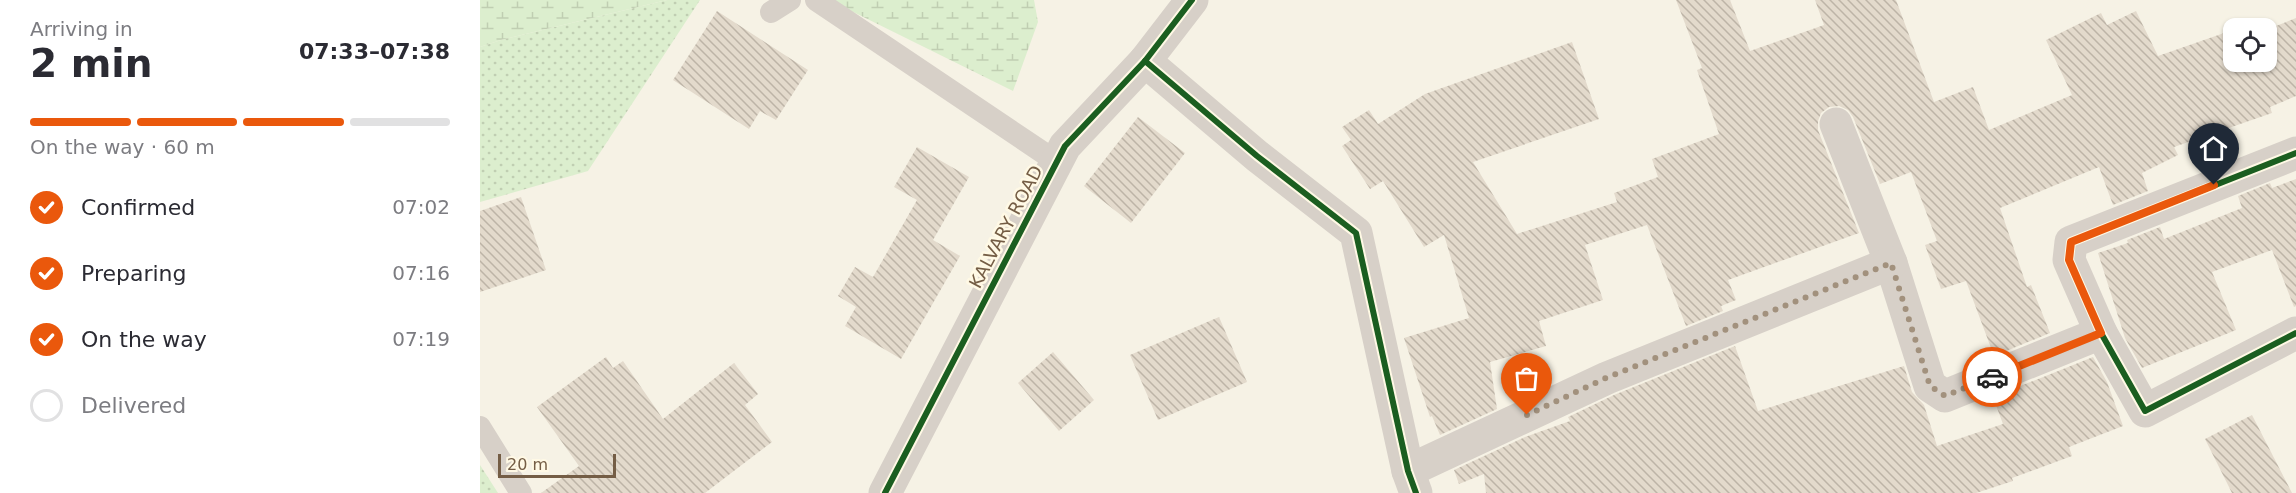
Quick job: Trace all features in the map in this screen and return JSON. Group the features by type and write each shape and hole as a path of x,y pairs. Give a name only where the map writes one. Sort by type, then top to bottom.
{"street":[{"name":"KALVARY ROAD","path":"885,493 1065,146 1145,60 1192,0"},
{"path":"1145,60 1257,156 1356,233 1412,482 1606,378 1891,263"},
{"path":"1836,124 1891,263 1930,386 1945,396 2101,333"},
{"path":"2296,153 2071,242 2069,260 2101,333 2145,411 2296,333"}],"lane":[{"path":"816,0 1057,162"},
{"path":"480,427 521,493"}],"green space":[{"path":"480,0 667,0 480,47"},
{"path":"667,0 700,0 588,171 480,202 480,47"},
{"path":"829,0 1034,0 1038,22 1013,91"},
{"path":"480,465 498,493 480,493"}],"building":[{"path":"1676,0 1730,0 1750,51 1824,25 1815,0 1896,0 1934,102 1973,87 1989,130 2072,95 2046,40 2101,13 2107,25 2136,11 2158,56 2223,33 2223,72 2277,72 2277,26 2296,18 2296,96 2270,107 2272,113 2174,147 2178,155 2142,173 2148,191 2113,205 2099,167 2000,208 2027,287 2031,285 2050,333 1994,356 1966,281 1941,289 1925,245 1937,241 1911,172 1880,184 1853,117 1848,110 1839,106 1829,107 1821,113 1818,130 1859,233 1728,280 1736,300 1721,306 1723,311 1686,326 1647,225 1585,245 1603,300 1539,321 1546,346 1490,362 1497,409 1440,435 1432,416 1430,417 1404,338 1469,318 1444,235 1424,247 1383,181 1370,189 1342,146 1351,140 1342,127 1369,110 1378,124 1425,94 1572,42 1599,119 1473,162 1517,234 1617,202 1614,193 1658,177 1652,159 1719,134 1697,70 1702,68"},
{"path":"717,11 808,70 776,120 760,111 749,129 673,80"},
{"path":"1138,117 1185,153 1131,223 1084,186"},
{"path":"917,147 969,177 933,240 960,256 901,359 845,326 856,307 838,296 855,267 873,277 917,200 894,187"},
{"path":"2296,179 2296,306 2294,307 2272,250 2212,272 2236,330 2142,368 2125,338 2098,253 2128,243 2127,240 2160,227 2164,239 2242,208 2238,196 2270,183 2272,188"},
{"path":"521,197 546,270 480,292 480,211"},
{"path":"1219,317 1247,382 1158,420 1130,355"},
{"path":"1735,346 1758,411 1904,366 1912,392 1924,405 1937,446 2003,424 1993,397 2093,357 2107,382 2123,426 2069,447 2072,456 2012,478 2013,481 1976,493 1486,493 1484,474 1459,484 1454,470 1525,437 1570,421 1568,417 1614,395"},
{"path":"1053,352 1094,400 1059,431 1018,383"},
{"path":"606,357 613,368 623,361 663,419 734,363 758,394 745,405 772,442 705,493 541,493 579,466 537,407"},
{"path":"2252,415 2292,493 2232,493 2205,439"}],"cycle path":[{"path":"885,493 1065,146 1145,61 1192,0"},
{"path":"1145,61 1257,156 1356,233 1408,471 1416,493"},
{"path":"2296,153 2071,242 2069,260 2101,333 2145,411 2296,333"}],"way so far":[{"path":"1527,415 1606,378 1891,263 1930,386 1945,396 1992,377"}],"route":[{"path":"1992,377 2101,333 2069,260 2071,242 2214,185"}]}
